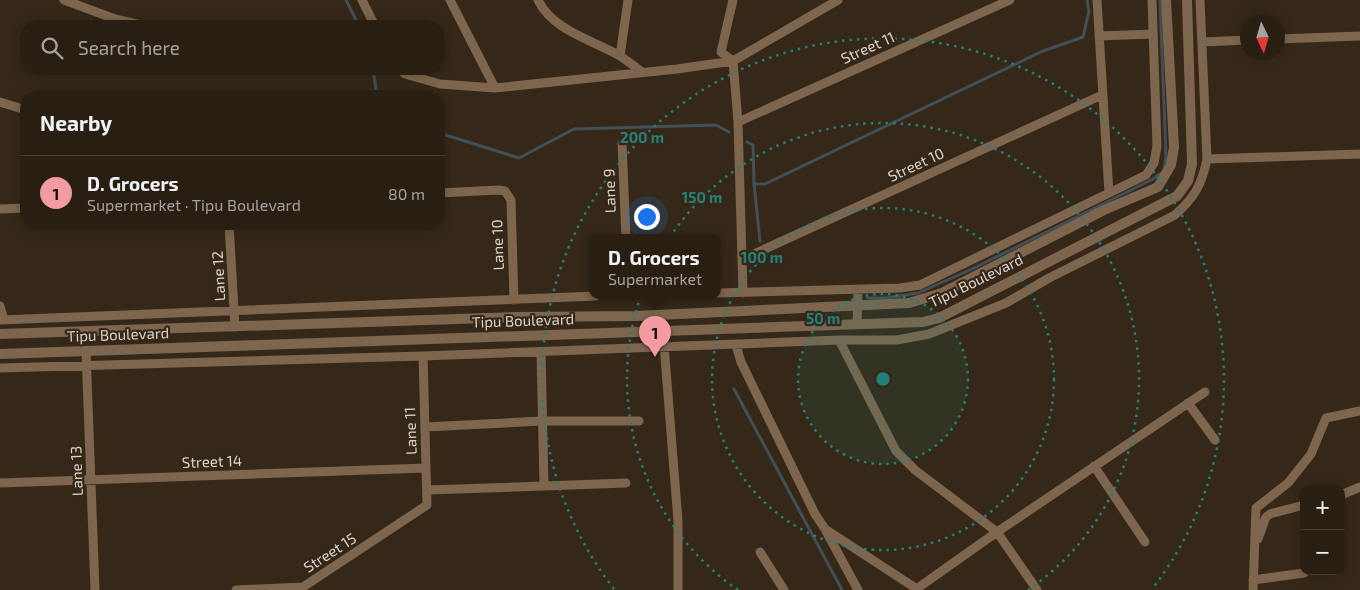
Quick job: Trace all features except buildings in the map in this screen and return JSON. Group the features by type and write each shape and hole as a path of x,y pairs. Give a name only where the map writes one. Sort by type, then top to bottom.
{"street":[{"path":"64,0 119,20"},
{"path":"362,0 372,20"},
{"path":"450,0 495,88"},
{"path":"538,0 543,11 570,31 620,56 642,72"},
{"path":"620,56 628,0"},
{"path":"733,0 721,52 733,61 738,122 743,293"},
{"path":"408,75 440,84 495,88 733,61 838,0"},
{"name":"Street 11","path":"738,122 1010,0"},
{"path":"1097,0 1109,193"},
{"path":"721,294 858,290 920,285 1146,175 1154,163 1157,146 1152,0"},
{"name":"Tipu Boulevard","path":"0,334 517,317 636,316 909,302 942,293 1104,210 1158,187 1172,164 1174,147 1166,0"},
{"name":"Tipu Boulevard","path":"0,354 663,332 923,322 938,318 1177,196 1188,181 1192,164 1187,0"},
{"path":"0,368 664,348 840,340 897,340 929,334 1006,303 1049,278 1175,215 1188,204 1199,187 1207,159 1200,0"},
{"path":"1099,36 1153,34"},
{"path":"1285,39 1360,36"},
{"path":"1202,42 1240,40"},
{"name":"Street 10","path":"742,259 1102,95"},
{"path":"0,102 20,108"},
{"name":"Lane 9","path":"622,142 626,234"},
{"path":"1207,159 1360,154"},
{"name":"Lane 10","path":"445,193 498,190 505,192 511,200 514,300"},
{"path":"0,209 20,208"},
{"name":"Lane 12","path":"229,230 235,327"},
{"path":"858,290 858,324"},
{"path":"0,306 2,320 589,296"},
{"path":"390,340 391,322"},
{"path":"663,332 678,520 678,590"},
{"path":"840,340 896,452 915,470 997,532 1037,590"},
{"path":"736,345 741,362 815,514 825,528 858,590"},
{"name":"Lane 13","path":"86,351 88,365 94,590"},
{"path":"541,352 544,486"},
{"name":"Lane 11","path":"423,356 428,505"},
{"path":"825,528 916,590 997,532 1205,392"},
{"path":"1188,403 1215,440"},
{"path":"1253,590 1256,508 1288,483 1311,454 1326,418 1360,411"},
{"path":"425,427 542,421 639,421"},
{"path":"1094,466 1145,542"},
{"name":"Street 14","path":"0,483 426,468"},
{"path":"427,490 626,483"},
{"path":"1345,493 1360,487"},
{"name":"Street 15","path":"236,590 303,587 428,505"},
{"path":"1255,546 1266,517 1270,514 1300,506"},
{"path":"760,552 784,590"},
{"path":"1254,580 1300,573"}],"waterway":[{"path":"346,0 356,20"},
{"path":"754,184 765,184 1043,51 1083,37 1089,11 1087,0"},
{"path":"868,298 886,298 918,293 972,269 1153,179 1164,171 1166,156 1160,0"},
{"path":"374,75 376,90"},
{"path":"445,135 519,158 574,129 716,125 729,132"},
{"path":"747,142 753,145 754,184 760,241"},
{"path":"734,389 842,590"}],"place":[{"name":"D. Grocers","path":"655,357"}]}
